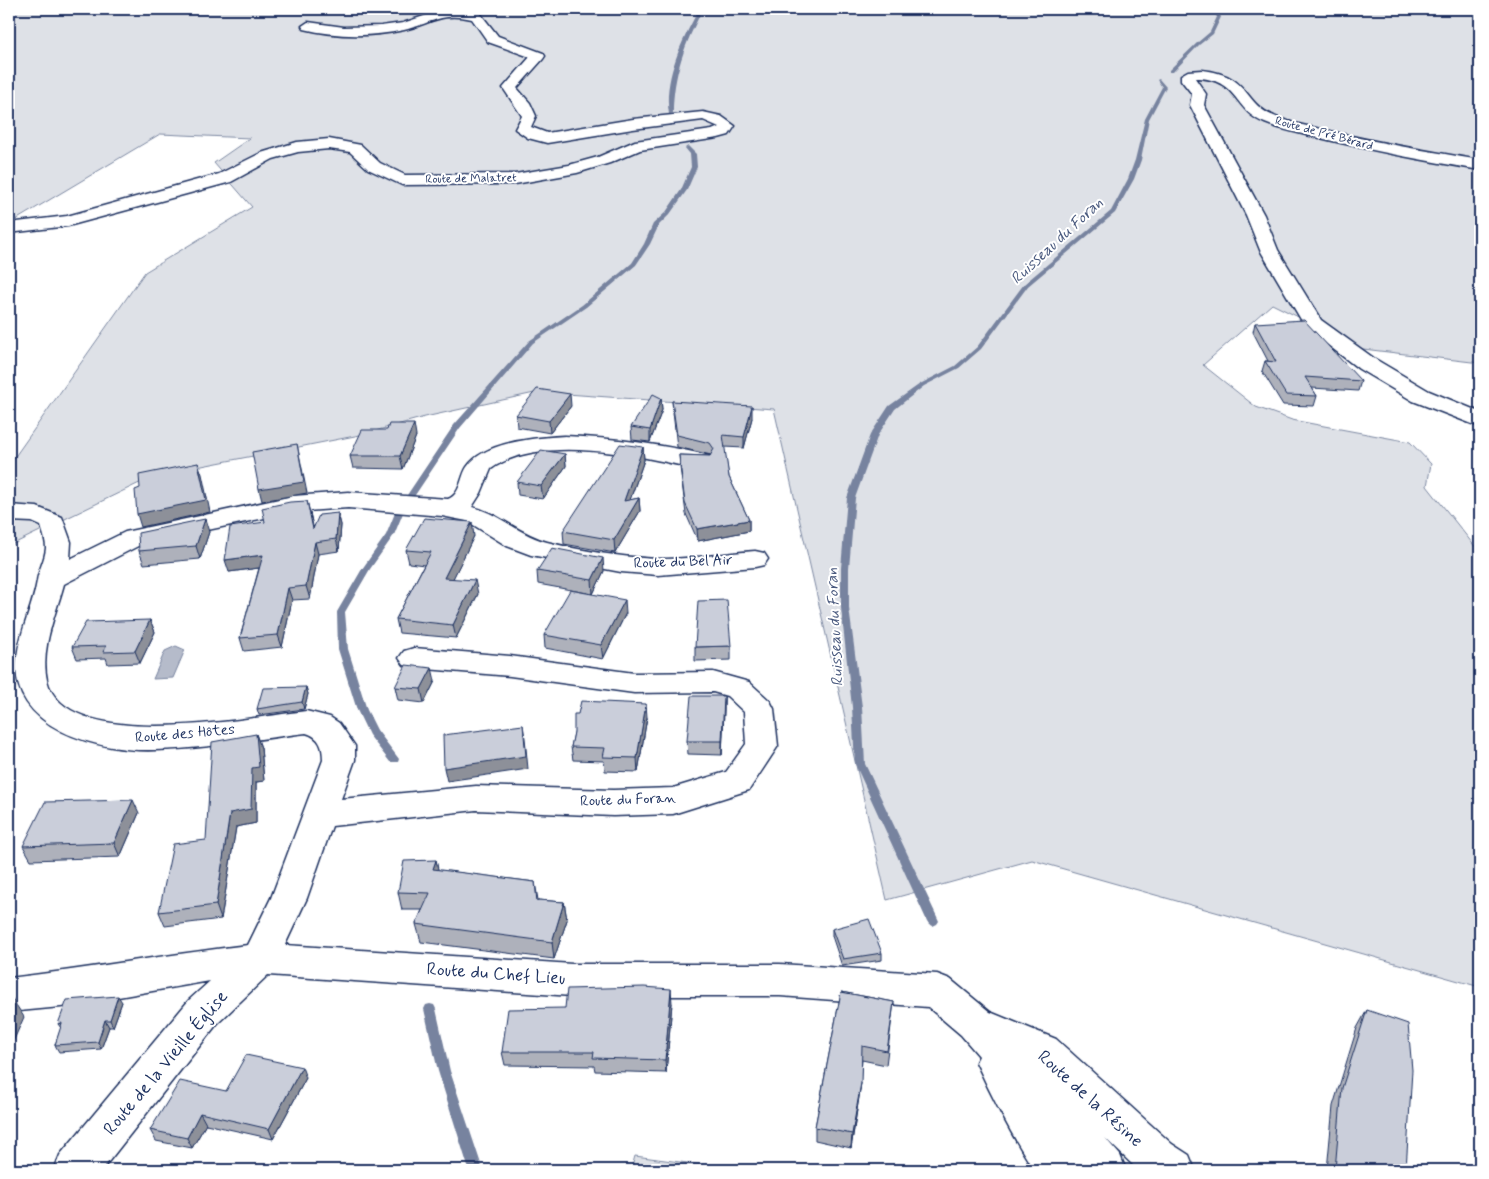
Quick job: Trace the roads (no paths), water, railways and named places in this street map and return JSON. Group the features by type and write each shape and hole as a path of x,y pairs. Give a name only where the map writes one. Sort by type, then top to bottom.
{"street":[{"name":"Route de Malatret","path":"9,228 68,221 225,178 267,156 297,147 329,144 355,148 374,166 402,180 515,179 571,170 604,160 634,146 713,135 724,132 727,126 716,119 702,116 632,124 547,138 533,135 523,128 529,116 525,104 511,92 510,88 538,56 493,39 476,16 453,12 437,14 405,26 374,31 334,31 308,26"},
{"name":"Route de Pré Bérard","path":"1480,165 1372,146 1278,123 1252,109 1238,89 1212,74 1188,75 1188,80 1199,94 1197,105 1255,215 1269,250 1313,324 1367,364 1421,396 1480,420"},
{"name":"Route du Bel Air","path":"432,507 460,503 470,494 472,477 486,461 504,452 534,444 645,450 701,461"},
{"name":"Route du Bel Air","path":"50,580 134,538 293,504 348,500 432,507 474,515 516,540 540,549 603,561 658,566 755,559"},
{"name":"Route des Hôtes","path":"9,513 37,515 53,522 59,547 50,580 24,647 22,672 30,693 48,711 72,724 107,735 132,739 156,739 306,722 319,725 328,731 339,746 339,760 321,814 288,898 260,958"},
{"name":"Route du Foran","path":"321,814 476,798 613,803 673,801 738,781 762,746 759,709 738,689 722,684 713,682 634,683 510,666 414,658"},
{"name":"Route du Chef Lieu","path":"9,995 61,990 260,958 572,980 780,980 937,991 975,1023"},
{"name":"Route de la Vieille Église","path":"76,1170 203,1012 260,958"},
{"path":"975,1023 1033,1132 1058,1170"},
{"path":"975,1023 1105,1170"},
{"name":"Route de la Résine","path":"975,1023 1042,1052 1157,1159 1174,1170"}],"water":[{"path":"176,646 185,650 173,678 153,679 165,651"}],"waterway":[{"path":"671,113 672,85 678,59 701,9"},
{"name":"Ruisseau du Foran","path":"1171,71 1212,33 1219,17 1213,9"},
{"name":"Ruisseau du Foran","path":"933,921 860,764 857,707 845,608 845,568 851,498 874,435 892,408 922,385 957,367 979,348 1026,285 1113,212 1131,179 1138,160 1147,119 1164,87 1159,80"},
{"path":"394,759 373,732 362,710 343,649 341,612 366,569 390,535 399,513 457,427 531,342 584,306 634,264 647,244 656,224 668,213 684,190 694,167 693,154 688,148"},
{"path":"430,1009 444,1071 476,1170"}]}
